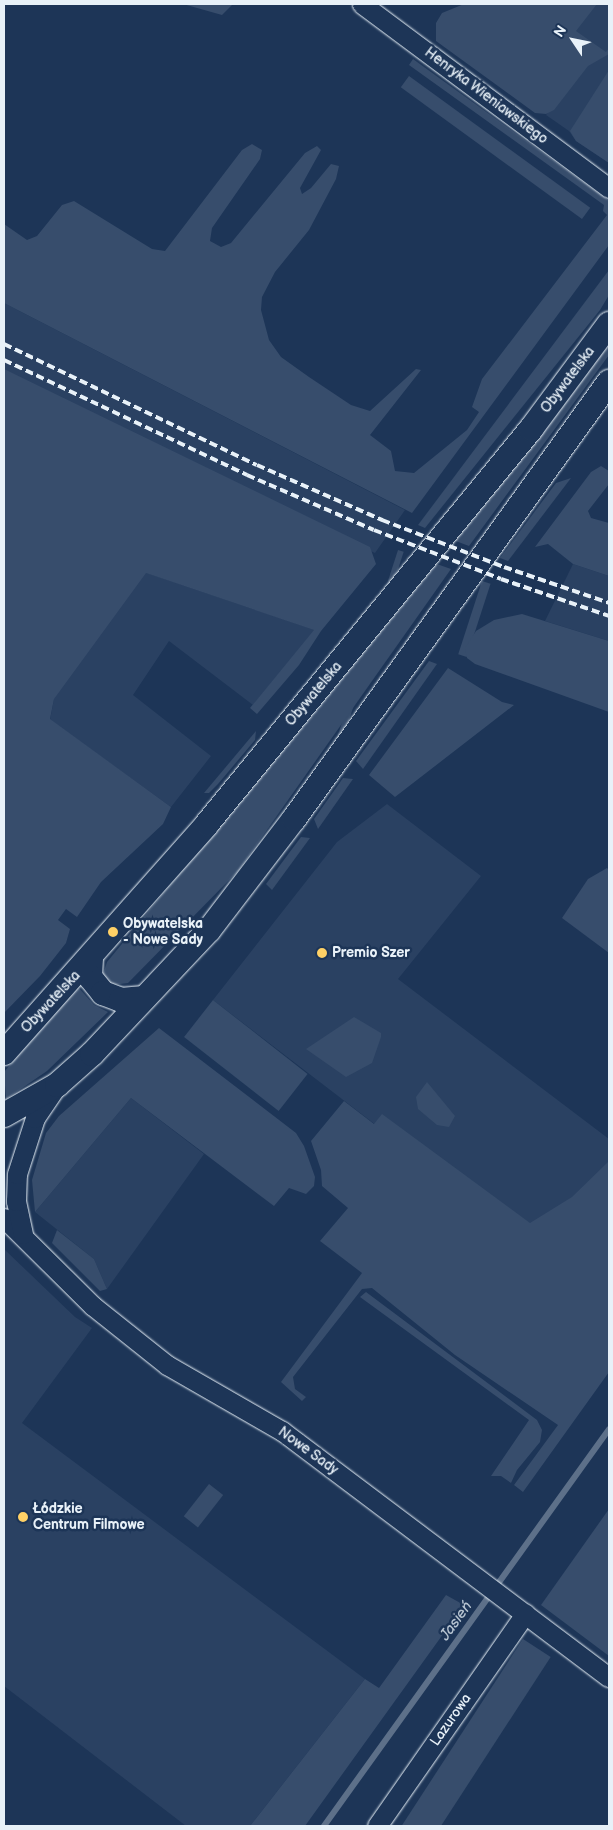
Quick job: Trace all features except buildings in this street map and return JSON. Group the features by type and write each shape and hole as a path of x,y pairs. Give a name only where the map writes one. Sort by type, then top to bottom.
{"main road":[{"name":"Obywatelska","path":"4,1053 91,958 207,824 475,498 571,378 609,324"},
{"path":"4,1115 57,1085 144,998 236,896 609,382"},
{"path":"91,958 90,977 103,993 115,999 144,998"}],"street":[{"name":"Henryka Wieniawskiego","path":"362,4 609,188"},
{"path":"10,1220 20,1159 35,1118 57,1085"},
{"name":"Nowe Sady","path":"10,1220 93,1306 167,1365 282,1431 473,1577 609,1677"},
{"name":"Lazurowa","path":"377,1826 520,1611"}],"shaded area":[{"path":"183,4 233,4 222,15"},
{"path":"464,4 597,4 576,31 606,52 609,48 609,54 588,66 554,110 546,114 535,113 436,41 436,23 442,13"},
{"path":"590,4 609,4 609,163 576,141 569,131 546,115 560,96 573,33"},
{"path":"413,59 608,200 609,245 412,513 4,303 4,224 27,240 37,236 62,205 74,201 152,249 165,251 242,150 252,144 262,150 260,159 212,228 210,241 221,247 231,243 305,153 317,146 321,150 300,188 302,194 311,188 331,164 339,166 336,179 309,230 275,272 262,297 261,310 269,340 281,357 309,377 351,405 370,411 416,369 421,370 370,435 391,451 395,471 414,473 467,430 479,412 472,407 482,379 607,215 603,211 604,205 409,65"},
{"path":"609,70 609,163 576,141 570,131"},
{"path":"409,76 590,208 582,219 401,87"},
{"path":"609,270 609,295 600,310 425,528 418,525"},
{"path":"4,303 405,510 375,553 212,480 147,573 315,630 253,705 169,641 133,695 211,756 171,807 50,720 54,699 4,485"},
{"path":"609,343 609,355 469,546 453,540 539,437"},
{"path":"4,369 370,547 376,564 321,631 299,665 257,714 250,708 314,630 146,573 54,699 50,719 171,807 163,824 101,882 77,917 66,909 58,920 70,929 66,943 40,976 4,1013"},
{"path":"601,466 609,471 609,484 588,511 591,518 609,523 609,576 573,564 548,544 535,547 591,472"},
{"path":"571,478 508,561 500,558 556,483"},
{"path":"398,550 404,552 337,757 331,755"},
{"path":"434,563 451,569 238,871 128,983 112,985 103,975 107,962"},
{"path":"573,564 609,576 609,641 545,621"},
{"path":"482,581 491,584 467,657 458,654"},
{"path":"522,614 609,641 609,712 475,664 467,658 465,648 476,631 494,620"},
{"path":"429,661 437,664 363,769 356,761"},
{"path":"448,668 502,702 514,705 395,797 369,775"},
{"path":"256,731 255,740 218,784 209,793 204,793"},
{"path":"343,778 353,779 318,829 314,819"},
{"path":"387,804 481,876 398,979 609,1139 609,1304 213,1000 337,842"},
{"path":"301,837 310,838 272,890 266,884"},
{"path":"607,868 609,870 609,953 562,918 588,879"},
{"path":"77,986 94,1005 108,1012 47,1071 6,1099 4,1072"},
{"path":"213,1000 308,1074 279,1111 184,1037"},
{"path":"354,1017 381,1033 381,1037 372,1063 346,1077 306,1049"},
{"path":"159,1028 296,1133 304,1146 315,1177 314,1186 306,1194 289,1188 274,1206 131,1098 35,1212 32,1180 46,1133 59,1116"},
{"path":"427,1082 455,1116 449,1127 437,1125 418,1109 416,1097"},
{"path":"131,1098 204,1154 107,1289 94,1259 35,1212"},
{"path":"344,1101 374,1124 382,1114 530,1223 572,1197 609,1161 609,1372 523,1492 514,1485 558,1425 455,1355 372,1288 362,1289 293,1377 295,1389 306,1397 302,1401 281,1382 362,1273 320,1241 348,1208 322,1186 321,1170 311,1141"},
{"path":"57,1230 94,1259 107,1289 100,1291 52,1243"},
{"path":"4,1249 75,1317 92,1328 22,1423 365,1679 250,1826 186,1826 4,1686"},
{"path":"366,1292 537,1420 542,1430 540,1442 517,1470 511,1483 501,1476 491,1476 529,1420 360,1297"},
{"path":"209,1484 223,1495 198,1527 184,1516"},
{"path":"609,1509 609,1656 541,1605"},
{"path":"446,1595 464,1605 305,1826 250,1826 365,1679 379,1688"},
{"path":"523,1639 551,1657 441,1826 402,1826"}],"waterway":[{"name":"Jasień","path":"324,1826 609,1430"}],"railway":[{"path":"4,344 257,465 382,520 504,567 609,603"},
{"path":"4,360 247,475 374,530 501,579 609,616"}],"place":[{"name":"Obywatelska - Nowe Sady","path":"113,932"},
{"name":"Premio Szer","path":"322,953"},
{"name":"Łódzkie Centrum Filmowe","path":"23,1517"}]}
